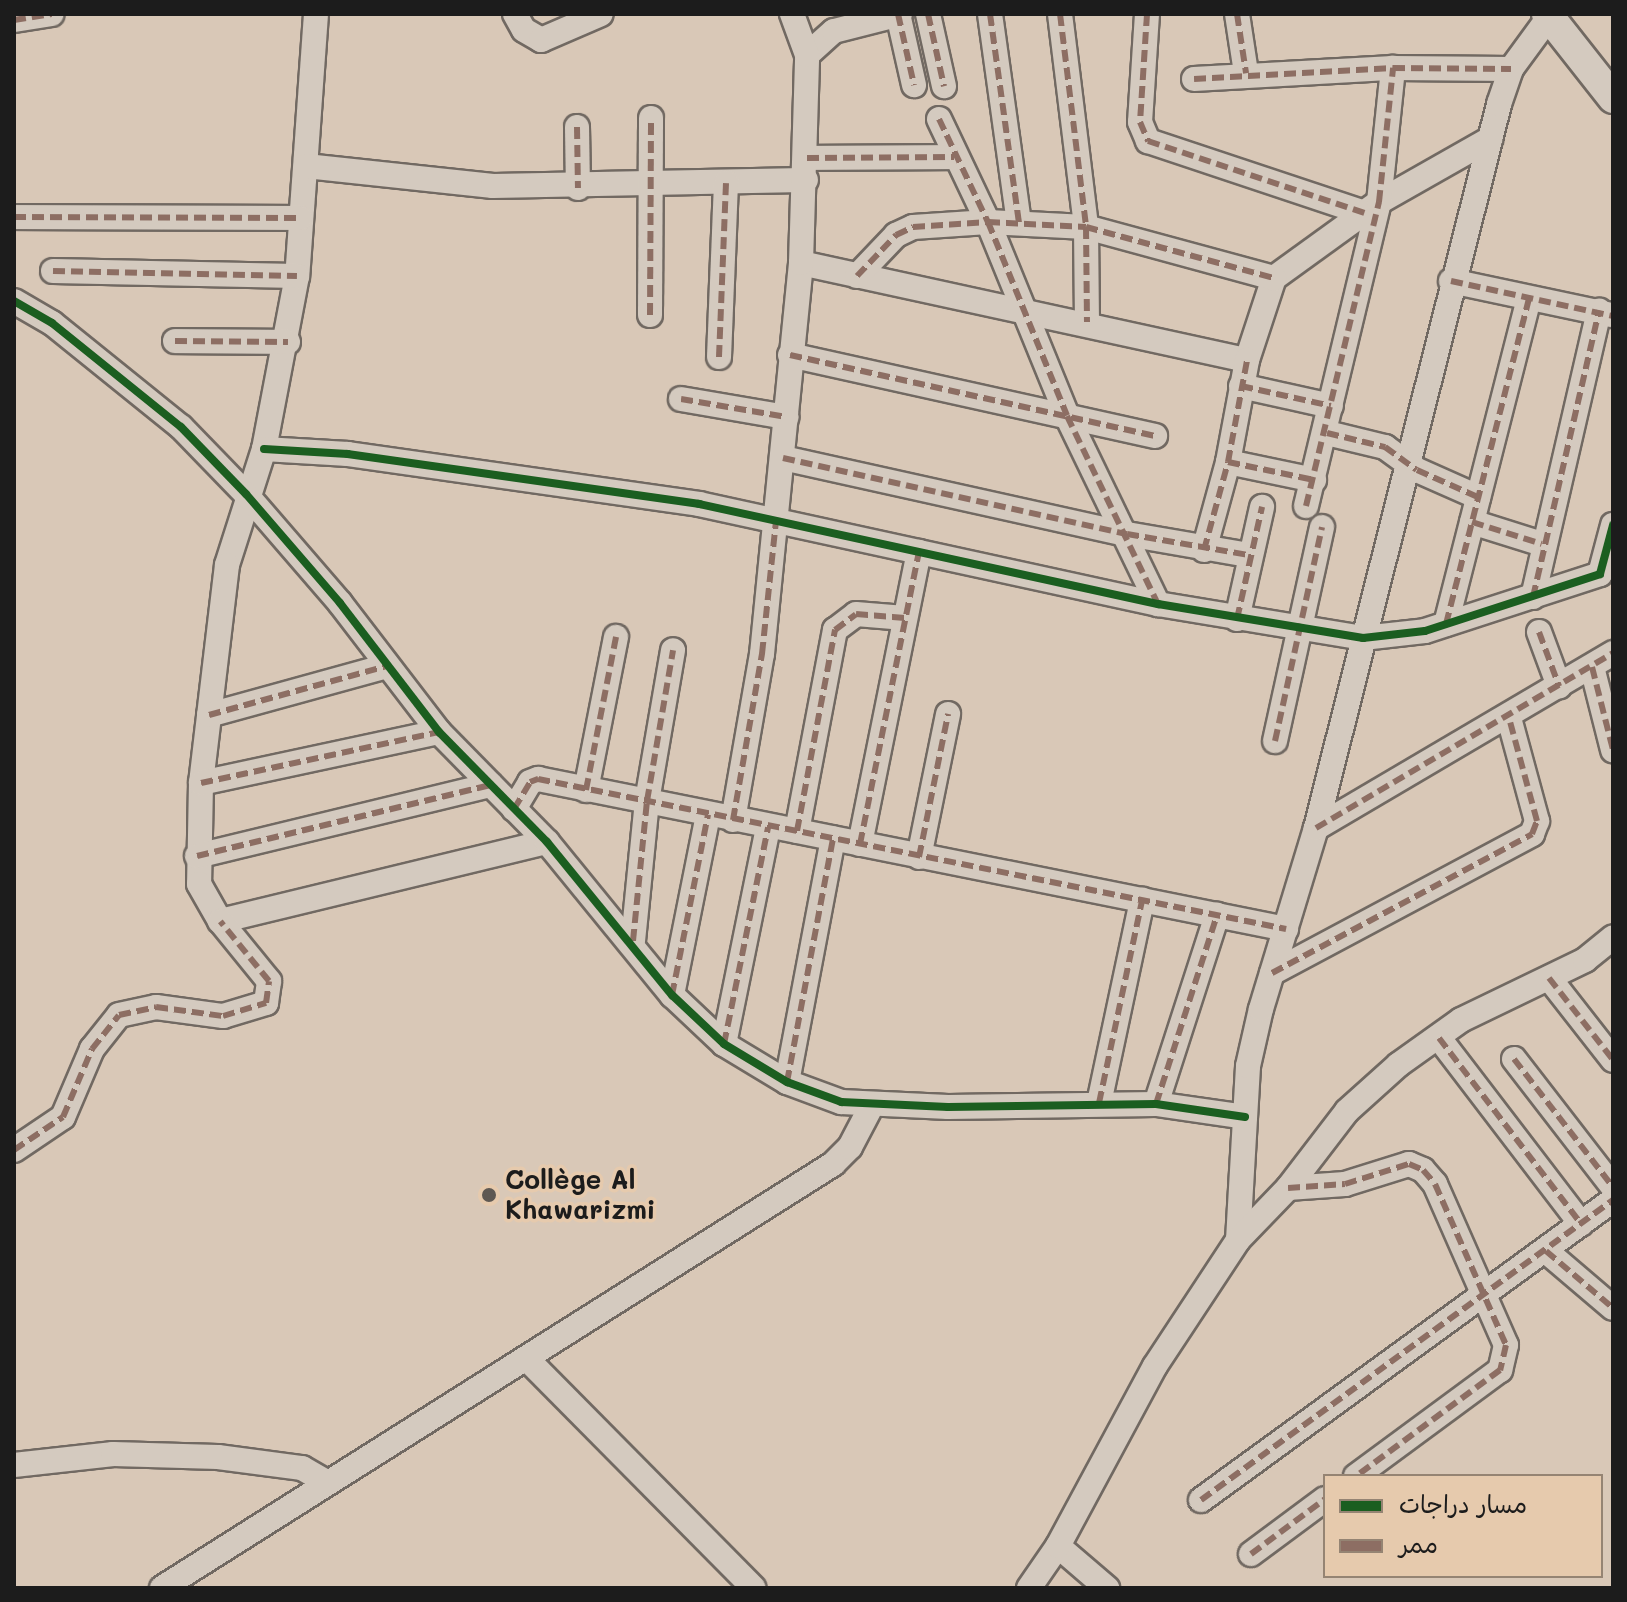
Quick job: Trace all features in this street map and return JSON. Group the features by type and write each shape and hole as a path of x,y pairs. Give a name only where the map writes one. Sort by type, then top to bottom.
{"main road":[{"path":"1548,15 1613,98"}],"street":[{"path":"14,20 52,14"},
{"path":"14,1150 63,1117 92,1049 119,1015 156,1007 223,1016 266,1003 269,981 220,921 199,884 197,856 201,783 227,565 246,494 264,449 288,342 297,276 316,14"},
{"path":"515,14 524,30 541,40 601,14"},
{"path":"733,820 762,654 801,263 807,55 792,14"},
{"path":"807,55 834,31 899,14 914,85"},
{"path":"928,14 944,86"},
{"path":"990,14 1019,223"},
{"path":"1060,14 1086,227 1087,322"},
{"path":"1147,14 1140,122 1148,141 1371,208"},
{"path":"1237,14 1246,73"},
{"path":"1238,1240 1248,1066 1272,973 1316,828 1410,463 1451,281 1490,139 1511,69 1548,15"},
{"path":"1306,506 1327,433 1371,208 1393,68"},
{"path":"1194,79 1246,73 1393,68 1511,69"},
{"path":"650,315 651,118"},
{"path":"939,119 954,157 988,222 1067,416 1127,534 1158,604"},
{"path":"577,127 578,188"},
{"path":"1204,550 1228,462 1247,360 1274,278 1371,208 1490,139"},
{"path":"306,166 425,182 578,188 726,182 806,169 954,157"},
{"path":"719,357 726,182"},
{"path":"14,217 300,218"},
{"path":"857,276 896,235 913,227 988,222 1086,227 1274,278"},
{"path":"801,263 1087,322 1247,360"},
{"path":"53,271 297,276"},
{"path":"1451,281 1606,313 1542,544 1533,597"},
{"path":"1446,624 1529,298"},
{"path":"14,301 52,323 181,427 246,494 439,732 547,842 633,941 672,995 724,1044 787,1082 841,1102 872,1105 1156,1104 1245,1117"},
{"path":"175,341 288,342"},
{"path":"790,355 1155,436"},
{"path":"1241,386 1331,406"},
{"path":"681,399 786,417"},
{"path":"1327,433 1385,447 1478,497"},
{"path":"264,449 330,452 594,487 776,521 1158,604 1297,631 1363,638 1402,637 1606,572 1613,525"},
{"path":"783,458 1127,534 1204,550 1249,555"},
{"path":"1228,462 1314,480"},
{"path":"1237,619 1262,507"},
{"path":"1472,522 1542,544"},
{"path":"1275,741 1322,527"},
{"path":"860,844 919,552"},
{"path":"797,831 835,630 856,614 905,618"},
{"path":"1539,632 1559,686"},
{"path":"586,790 616,637"},
{"path":"633,941 647,801 673,650"},
{"path":"1316,828 1509,718 1613,653"},
{"path":"209,715 387,666"},
{"path":"1592,667 1613,750"},
{"path":"919,857 948,714"},
{"path":"1272,973 1532,834 1537,821 1509,718"},
{"path":"201,783 439,732"},
{"path":"514,809 530,782 538,779 1286,929"},
{"path":"197,856 491,785"},
{"path":"672,995 708,815"},
{"path":"724,1044 768,827"},
{"path":"787,1082 833,838"},
{"path":"220,921 547,842"},
{"path":"1099,1103 1142,900"},
{"path":"1156,1104 1217,915"},
{"path":"1029,1588 1058,1546 1133,1404 1238,1240 1288,1188 1347,1111 1473,1014 1585,960 1613,937"},
{"path":"1549,978 1610,1051"},
{"path":"1439,1038 1581,1224"},
{"path":"1514,1059 1613,1187"},
{"path":"171,1584 326,1482 527,1359 833,1164 850,1147 872,1105"},
{"path":"1288,1188 1345,1184 1409,1164 1423,1170 1435,1184 1506,1345 1500,1370 1359,1474"},
{"path":"1201,1500 1613,1200"},
{"path":"1546,1251 1613,1308"},
{"path":"527,1359 754,1588"},
{"path":"14,1465 113,1454 218,1457 302,1468 326,1482"},
{"path":"1251,1554 1323,1500"},
{"path":"1058,1546 1107,1588"}],"marked path":[{"path":"14,20 52,14"},
{"path":"898,14 914,85"},
{"path":"928,14 944,86"},
{"path":"990,14 1019,223"},
{"path":"1060,14 1086,227 1087,322"},
{"path":"1147,14 1140,122 1148,141 1364,213"},
{"path":"1237,14 1246,73"},
{"path":"1194,79 1393,68 1511,69"},
{"path":"1306,506 1379,202 1393,68"},
{"path":"650,315 651,118"},
{"path":"939,119 988,222 1067,416 1158,604"},
{"path":"577,127 578,188"},
{"path":"807,158 954,157"},
{"path":"719,357 726,182"},
{"path":"14,217 300,218"},
{"path":"857,276 896,235 913,227 988,222 1086,227 1274,278"},
{"path":"53,271 297,276"},
{"path":"1451,281 1613,316"},
{"path":"1446,624 1529,298"},
{"path":"1533,597 1599,311"},
{"path":"175,341 288,342"},
{"path":"790,355 1155,436"},
{"path":"1204,550 1228,462 1247,360"},
{"path":"1241,386 1331,406"},
{"path":"681,399 786,417"},
{"path":"1327,433 1385,447 1417,470 1478,497"},
{"path":"783,458 1127,534 1249,555"},
{"path":"1228,462 1314,480"},
{"path":"1237,619 1262,507"},
{"path":"733,820 762,654 776,521"},
{"path":"1472,522 1542,544"},
{"path":"1275,741 1322,527"},
{"path":"860,844 919,552"},
{"path":"797,831 835,630 856,614 905,618"},
{"path":"1539,632 1559,686"},
{"path":"586,790 616,637"},
{"path":"633,941 647,801 673,650"},
{"path":"1316,828 1613,653"},
{"path":"209,715 387,666"},
{"path":"1592,667 1613,750"},
{"path":"919,857 948,714"},
{"path":"1272,973 1532,834 1537,821 1509,718"},
{"path":"201,783 439,732"},
{"path":"514,809 530,782 538,779 1286,929"},
{"path":"197,856 491,785"},
{"path":"672,995 708,815"},
{"path":"724,1044 768,827"},
{"path":"787,1082 833,838"},
{"path":"1099,1103 1142,900"},
{"path":"1156,1104 1217,915"},
{"path":"14,1150 63,1117 92,1049 119,1015 156,1007 223,1016 266,1003 269,981 220,921"},
{"path":"1549,978 1613,1060"},
{"path":"1439,1038 1581,1224"},
{"path":"1514,1059 1613,1187"},
{"path":"1288,1188 1345,1184 1409,1164 1423,1170 1435,1184 1506,1345 1500,1370 1359,1474"},
{"path":"1201,1500 1613,1200"},
{"path":"1546,1251 1613,1308"},
{"path":"1251,1554 1323,1500"}],"cycle path":[{"path":"14,301 52,323 181,427 246,494 340,603 439,732 547,842 672,995 724,1044 787,1082 841,1102 948,1107 1156,1104 1245,1117"},
{"path":"264,449 348,454 699,504 1158,604 1363,638 1425,631 1600,574 1613,525"}],"place":[{"name":"Collège Al Khawarizmi","path":"489,1195"}]}
